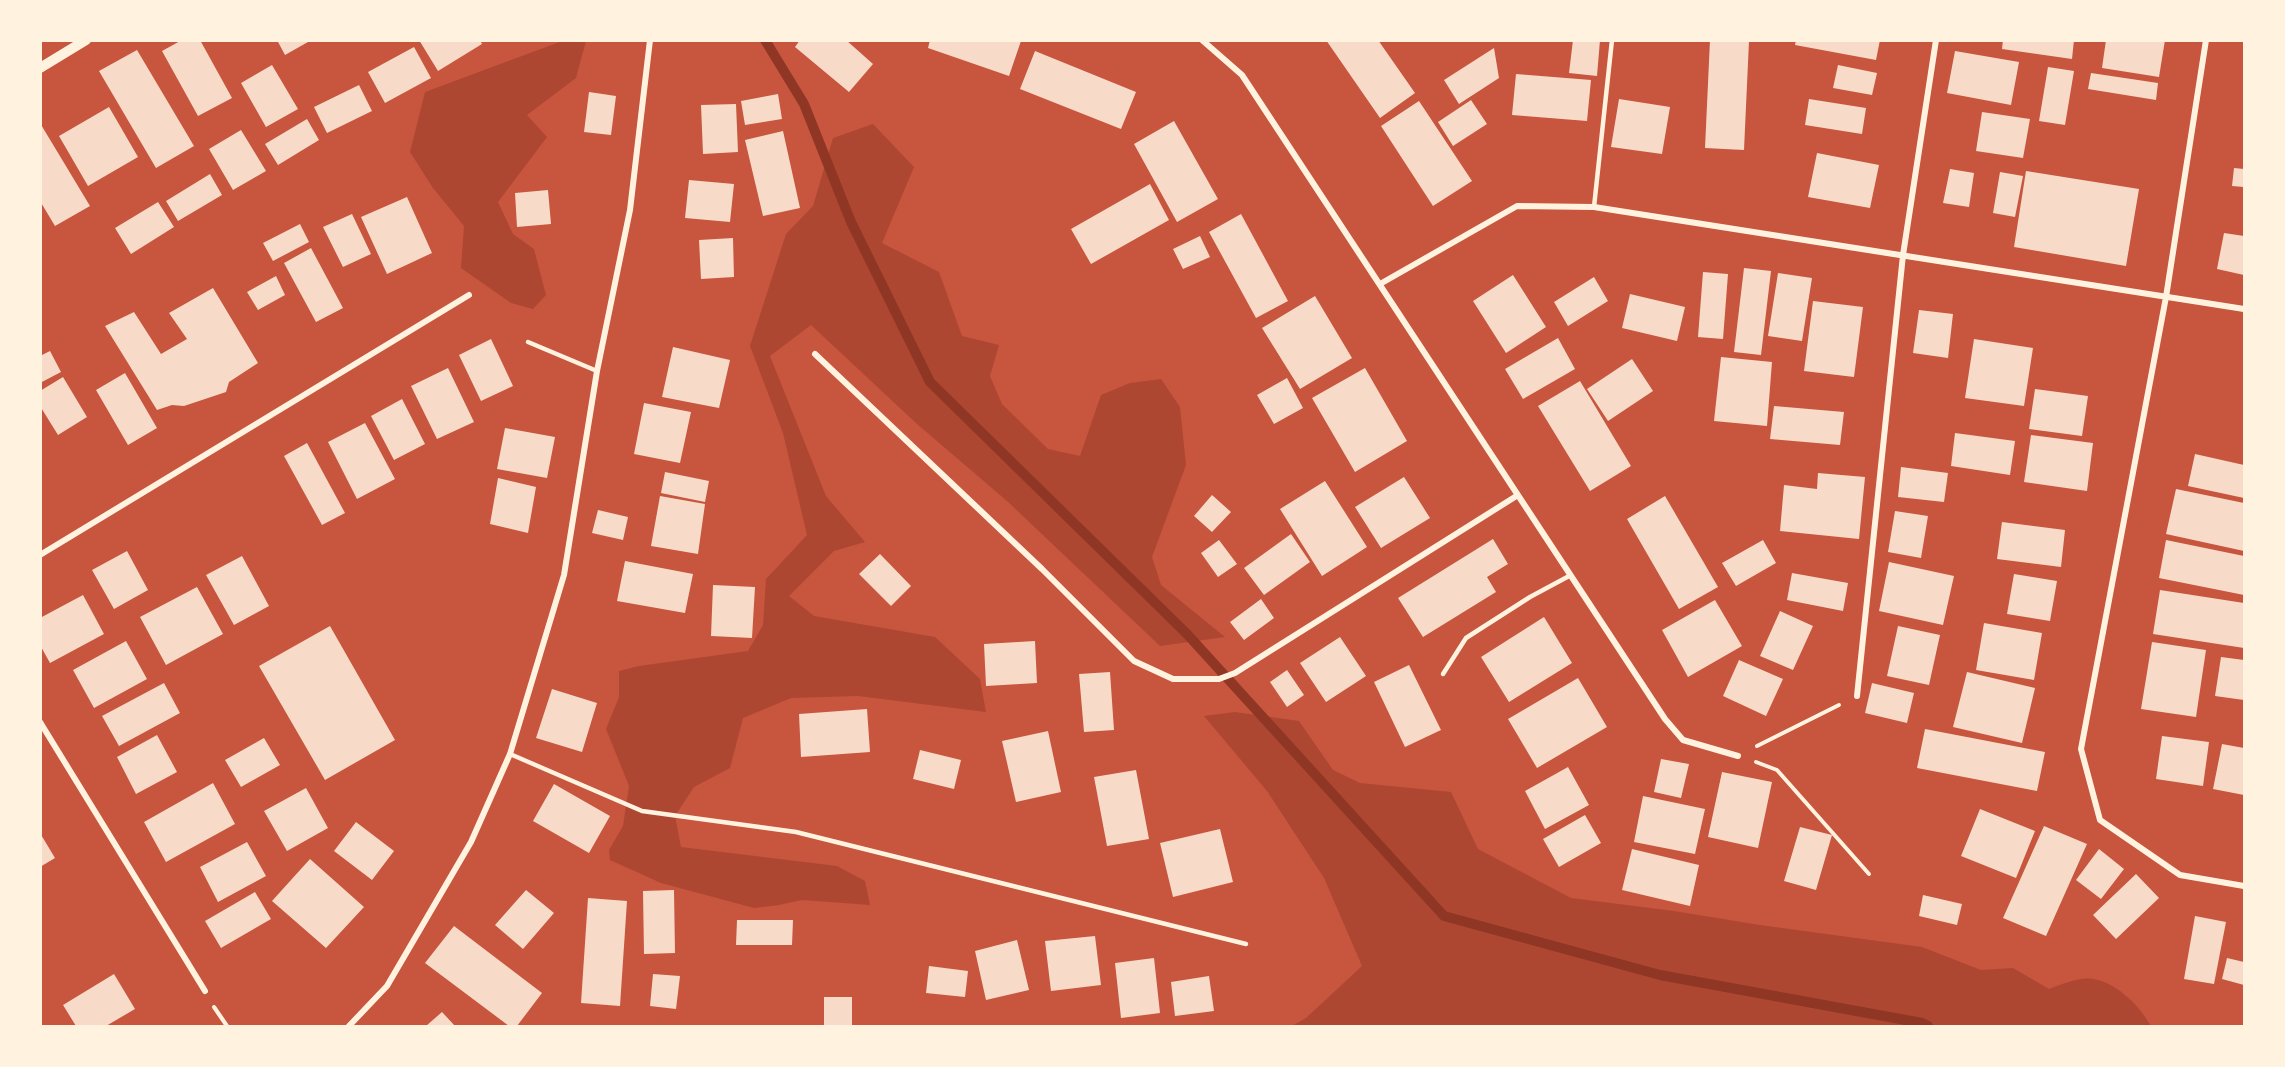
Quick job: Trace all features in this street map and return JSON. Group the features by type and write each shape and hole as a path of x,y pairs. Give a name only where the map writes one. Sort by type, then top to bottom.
{"street":[{"path":"40,68 86,40"},
{"path":"349,1026 387,986 471,842 510,754 564,575 597,370 630,210 650,40"},
{"path":"1202,40 1242,75 1665,719 1683,740 1738,756"},
{"path":"1857,696 1903,255 1936,40"},
{"path":"2206,40 2166,297 2082,749 2100,820 2180,875 2244,886"},
{"path":"1380,284 1517,206 1594,207 2244,309"},
{"path":"40,555 469,295"},
{"path":"815,354 1042,569 1134,661 1173,679 1219,679 1235,673 1518,495"},
{"path":"40,722 205,991"}],"lane":[{"path":"1594,207 1612,40"},
{"path":"528,342 597,370"},
{"path":"1443,674 1467,638 1530,597 1571,575"},
{"path":"510,754 642,811 796,832 1246,944"}],"path":[{"path":"1738,756 1857,696"},
{"path":"1738,756 1777,770 1869,874"}],"shaded area":[{"path":"565,40 586,41 576,78 527,115 547,137 498,202 513,234 534,249 546,295 533,309 511,303 461,268 464,226 433,188 410,152 425,92"},
{"path":"873,124 914,167 882,243 939,272 962,336 999,345 990,376 1002,404 1048,449 1080,456 1101,395 1130,383 1161,379 1180,407 1186,465 1152,557 1161,585 1225,637 1160,646 1007,501 917,424 811,325 770,356 826,496 865,542 834,551 789,596 814,616 935,637 980,679 986,712 858,696 791,698 743,718 730,768 694,787 675,816 681,847 837,866 865,881 870,905 802,900 754,908 661,883 610,860 609,850 623,826 629,786 606,729 619,697 619,671 639,666 748,651 763,625 766,579 807,535 783,433 750,346 786,234 813,206 833,138"},
{"path":"1235,712 1299,721 1333,770 1360,783 1451,792 1478,849 1571,898 1922,947 1981,970 2013,968 2049,989 2081,979 2102,981 2131,1000 2151,1026 1292,1026 1306,1018 1362,966 1324,878 1267,791 1204,716"}],"building":[{"path":"182,40 200,40 232,98 198,116 162,51"},
{"path":"277,40 307,40 308,42 285,55"},
{"path":"419,40 480,40 482,44 438,71"},
{"path":"800,40 846,40 873,64 849,92 795,47"},
{"path":"930,40 1021,41 1009,76 928,48"},
{"path":"1326,40 1378,40 1415,93 1380,118"},
{"path":"1573,40 1600,40 1597,76 1569,73"},
{"path":"1710,40 1749,41 1744,150 1705,148"},
{"path":"1796,40 1880,40 1876,60 1795,45"},
{"path":"2003,40 2074,40 2072,59 2002,49"},
{"path":"2106,40 2165,40 2159,77 2102,68"},
{"path":"414,47 431,78 385,103 368,72"},
{"path":"1494,48 1499,78 1459,104 1444,80"},
{"path":"137,50 194,146 156,168 99,71"},
{"path":"1035,51 1136,92 1121,129 1020,89"},
{"path":"1955,51 2019,62 2011,105 1947,93"},
{"path":"272,65 298,109 266,127 241,83"},
{"path":"1838,65 1877,73 1872,95 1833,88"},
{"path":"2048,67 2074,71 2065,125 2039,121"},
{"path":"2091,73 2158,83 2156,100 2088,89"},
{"path":"1516,74 1591,80 1587,121 1512,115"},
{"path":"359,85 372,111 327,133 314,107"},
{"path":"589,92 616,96 611,135 584,132"},
{"path":"778,94 782,119 745,125 741,101"},
{"path":"1619,99 1670,107 1662,154 1611,147"},
{"path":"1809,99 1866,108 1862,134 1805,125"},
{"path":"1471,100 1487,124 1453,146 1438,122"},
{"path":"1419,101 1472,181 1433,206 1381,126"},
{"path":"736,104 738,152 703,154 701,105"},
{"path":"109,107 138,157 88,186 59,136"},
{"path":"1982,112 2030,119 2023,158 1976,151"},
{"path":"307,119 319,140 278,165 265,144"},
{"path":"1174,121 1218,199 1177,222 1134,144"},
{"path":"40,123 90,206 55,226 40,201"},
{"path":"241,130 266,171 233,190 209,149"},
{"path":"783,131 800,208 763,216 745,140"},
{"path":"1817,153 1879,165 1870,208 1808,197"},
{"path":"2234,168 2244,169 2244,187 2232,186"},
{"path":"1950,169 1974,173 1969,207 1943,203"},
{"path":"2026,171 2139,189 2126,266 2014,247"},
{"path":"2000,172 2023,176 2015,217 1993,213"},
{"path":"210,174 222,195 178,221 166,201"},
{"path":"689,180 734,184 730,222 685,218"},
{"path":"1150,184 1169,220 1091,264 1071,229"},
{"path":"548,190 551,224 517,227 515,193"},
{"path":"407,197 432,253 387,274 361,217"},
{"path":"158,202 174,227 131,254 115,228"},
{"path":"352,214 371,254 343,267 323,227"},
{"path":"1241,214 1288,301 1256,318 1209,232"},
{"path":"300,224 309,242 273,261 263,243"},
{"path":"2224,233 2244,236 2244,275 2217,269"},
{"path":"1200,236 1210,257 1183,269 1173,249"},
{"path":"733,238 734,277 701,279 699,240"},
{"path":"311,248 343,308 316,322 284,263"},
{"path":"1744,268 1771,271 1761,355 1734,352"},
{"path":"1703,272 1728,274 1723,339 1698,337"},
{"path":"1778,273 1812,278 1802,341 1768,336"},
{"path":"1513,275 1546,327 1506,353 1473,301"},
{"path":"276,276 285,295 258,310 247,292"},
{"path":"1594,277 1608,301 1568,326 1554,302"},
{"path":"213,288 258,363 229,382 226,392 184,406 172,405 157,410 105,326 134,312 161,354 187,339 169,313"},
{"path":"1630,294 1685,307 1677,341 1622,328"},
{"path":"1315,296 1352,358 1300,389 1262,328"},
{"path":"1813,301 1863,307 1854,377 1804,371"},
{"path":"1919,310 1953,314 1948,358 1913,353"},
{"path":"1558,338 1575,369 1523,399 1505,369"},
{"path":"491,339 513,386 481,401 459,355"},
{"path":"1974,339 2033,348 2024,406 1965,398"},
{"path":"673,347 730,360 719,408 662,397"},
{"path":"50,351 61,372 40,383 40,356"},
{"path":"1721,357 1772,362 1767,426 1714,421"},
{"path":"1632,359 1653,391 1608,421 1587,389"},
{"path":"448,368 474,422 437,439 411,386"},
{"path":"1365,368 1407,441 1355,472 1312,398"},
{"path":"125,373 157,428 128,445 96,390"},
{"path":"63,377 87,417 58,435 40,406 40,391"},
{"path":"1287,378 1303,408 1274,424 1257,395"},
{"path":"1580,381 1631,466 1590,491 1538,406"},
{"path":"2035,389 2088,396 2082,436 2029,429"},
{"path":"402,399 425,444 394,460 371,416"},
{"path":"644,403 691,412 680,463 634,454"},
{"path":"1774,406 1844,412 1840,445 1770,439"},
{"path":"365,423 395,479 357,499 328,442"},
{"path":"505,428 555,437 547,478 497,469"},
{"path":"1955,433 2015,441 2010,475 1951,466"},
{"path":"2031,435 2093,443 2087,491 2024,482"},
{"path":"307,443 345,513 322,525 284,456"},
{"path":"2195,454 2244,465 2244,498 2188,486"},
{"path":"1901,467 1948,473 1944,502 1898,497"},
{"path":"665,472 709,481 705,502 661,493"},
{"path":"1818,473 1865,477 1859,539 1780,531 1784,485 1817,489"},
{"path":"1404,477 1430,518 1381,548 1355,507"},
{"path":"498,478 536,487 528,533 490,524"},
{"path":"1325,481 1367,547 1322,576 1280,509"},
{"path":"2176,489 2244,503 2244,551 2166,534"},
{"path":"1212,495 1231,512 1212,532 1194,516"},
{"path":"660,496 705,504 698,554 651,546"},
{"path":"1665,496 1718,587 1679,609 1627,519"},
{"path":"598,510 628,517 623,540 592,533"},
{"path":"1895,511 1928,516 1921,558 1888,552"},
{"path":"2002,522 2065,530 2061,567 1997,559"},
{"path":"1291,534 1310,562 1264,595 1244,568"},
{"path":"1493,539 1508,564 1487,577 1496,592 1423,637 1398,598"},
{"path":"1219,540 1237,564 1218,577 1201,553"},
{"path":"1763,540 1776,563 1736,586 1722,563"},
{"path":"2166,540 2244,556 2244,595 2159,578"},
{"path":"127,551 148,590 114,609 92,570"},
{"path":"880,554 911,586 891,606 859,574"},
{"path":"242,556 269,606 234,625 206,575"},
{"path":"625,561 693,574 685,613 617,601"},
{"path":"1889,562 1954,576 1943,625 1879,611"},
{"path":"1792,573 1848,583 1843,611 1787,600"},
{"path":"2014,574 2057,581 2050,621 2007,614"},
{"path":"713,585 755,587 752,638 711,636"},
{"path":"197,587 223,634 166,665 140,617"},
{"path":"2160,590 2244,603 2244,648 2153,634"},
{"path":"83,595 104,634 50,663 40,645 40,618"},
{"path":"1261,599 1274,618 1244,640 1230,622"},
{"path":"1715,600 1742,646 1688,677 1662,630"},
{"path":"1780,611 1813,626 1793,670 1760,656"},
{"path":"1544,617 1572,663 1509,702 1481,657"},
{"path":"1984,623 2042,633 2034,680 1976,670"},
{"path":"330,626 395,740 325,780 259,666"},
{"path":"1898,626 1940,635 1929,685 1887,676"},
{"path":"1340,637 1366,676 1326,702 1300,663"},
{"path":"126,641 147,679 94,708 73,670"},
{"path":"1035,641 1037,683 986,686 984,644"},
{"path":"2152,642 2206,650 2196,717 2141,709"},
{"path":"2221,657 2244,660 2244,700 2215,696"},
{"path":"1739,660 1783,679 1766,716 1723,696"},
{"path":"1409,665 1441,730 1405,747 1374,682"},
{"path":"1287,670 1304,695 1287,707 1270,682"},
{"path":"1110,672 1114,730 1084,732 1079,674"},
{"path":"1967,672 2035,688 2022,743 1953,727"},
{"path":"1578,678 1607,727 1537,768 1508,719"},
{"path":"164,683 180,713 119,746 102,716"},
{"path":"1872,683 1914,693 1907,723 1865,713"},
{"path":"552,689 597,703 582,752 536,738"},
{"path":"867,709 870,752 801,757 799,714"},
{"path":"1925,729 2045,752 2037,791 1917,768"},
{"path":"1048,731 1061,792 1016,802 1002,741"},
{"path":"157,735 177,772 136,794 117,757"},
{"path":"2162,736 2209,742 2203,786 2156,779"},
{"path":"264,738 280,765 241,787 225,760"},
{"path":"2222,744 2244,748 2244,795 2213,789"},
{"path":"920,750 961,760 954,789 913,779"},
{"path":"1661,759 1689,764 1681,798 1654,792"},
{"path":"1568,767 1589,805 1545,829 1525,791"},
{"path":"1136,770 1149,839 1107,846 1094,777"},
{"path":"1722,772 1772,782 1758,848 1708,837"},
{"path":"213,783 235,824 166,862 144,822"},
{"path":"554,784 610,816 589,853 533,821"},
{"path":"306,788 328,828 287,851 264,811"},
{"path":"1643,796 1705,809 1695,854 1634,842"},
{"path":"1980,809 2035,831 2016,878 1961,856"},
{"path":"1585,815 1601,843 1559,867 1543,839"},
{"path":"356,822 394,851 372,880 334,851"},
{"path":"2044,826 2087,844 2046,936 2003,918"},
{"path":"1800,827 1832,835 1816,890 1784,881"},
{"path":"1220,829 1233,882 1173,897 1160,843"},
{"path":"40,833 55,858 40,867"},
{"path":"247,842 266,876 218,902 200,867"},
{"path":"1632,849 1699,865 1690,906 1622,890"},
{"path":"2099,849 2124,869 2101,899 2076,880"},
{"path":"310,859 364,907 326,948 272,901"},
{"path":"2136,874 2159,898 2116,939 2093,915"},
{"path":"526,890 554,913 523,949 495,925"},
{"path":"674,890 675,953 644,954 643,891"},
{"path":"255,892 271,919 221,948 205,921"},
{"path":"1923,895 1962,904 1957,925 1919,916"},
{"path":"588,898 627,901 620,1006 581,1003"},
{"path":"2195,916 2226,922 2214,984 2184,979"},
{"path":"737,920 793,920 792,945 736,945"},
{"path":"454,926 542,993 517,1026 509,1026 425,963"},
{"path":"1095,936 1101,985 1051,991 1045,941"},
{"path":"1017,940 1029,990 986,1000 975,951"},
{"path":"1154,958 1160,1013 1121,1018 1115,963"},
{"path":"2227,958 2244,962 2244,985 2222,979"},
{"path":"929,966 968,971 965,997 926,993"},
{"path":"114,974 135,1009 106,1026 76,1026 63,1005"},
{"path":"653,974 680,976 676,1009 650,1006"},
{"path":"1209,976 1214,1011 1175,1016 1171,982"},
{"path":"824,997 852,997 852,1026 824,1026"},
{"path":"442,1012 455,1026 426,1026"}],"waterway":[{"path":"765,40 804,104 851,222 930,382 1187,634 1444,916 1660,975 1922,1023 1928,1026"}]}
